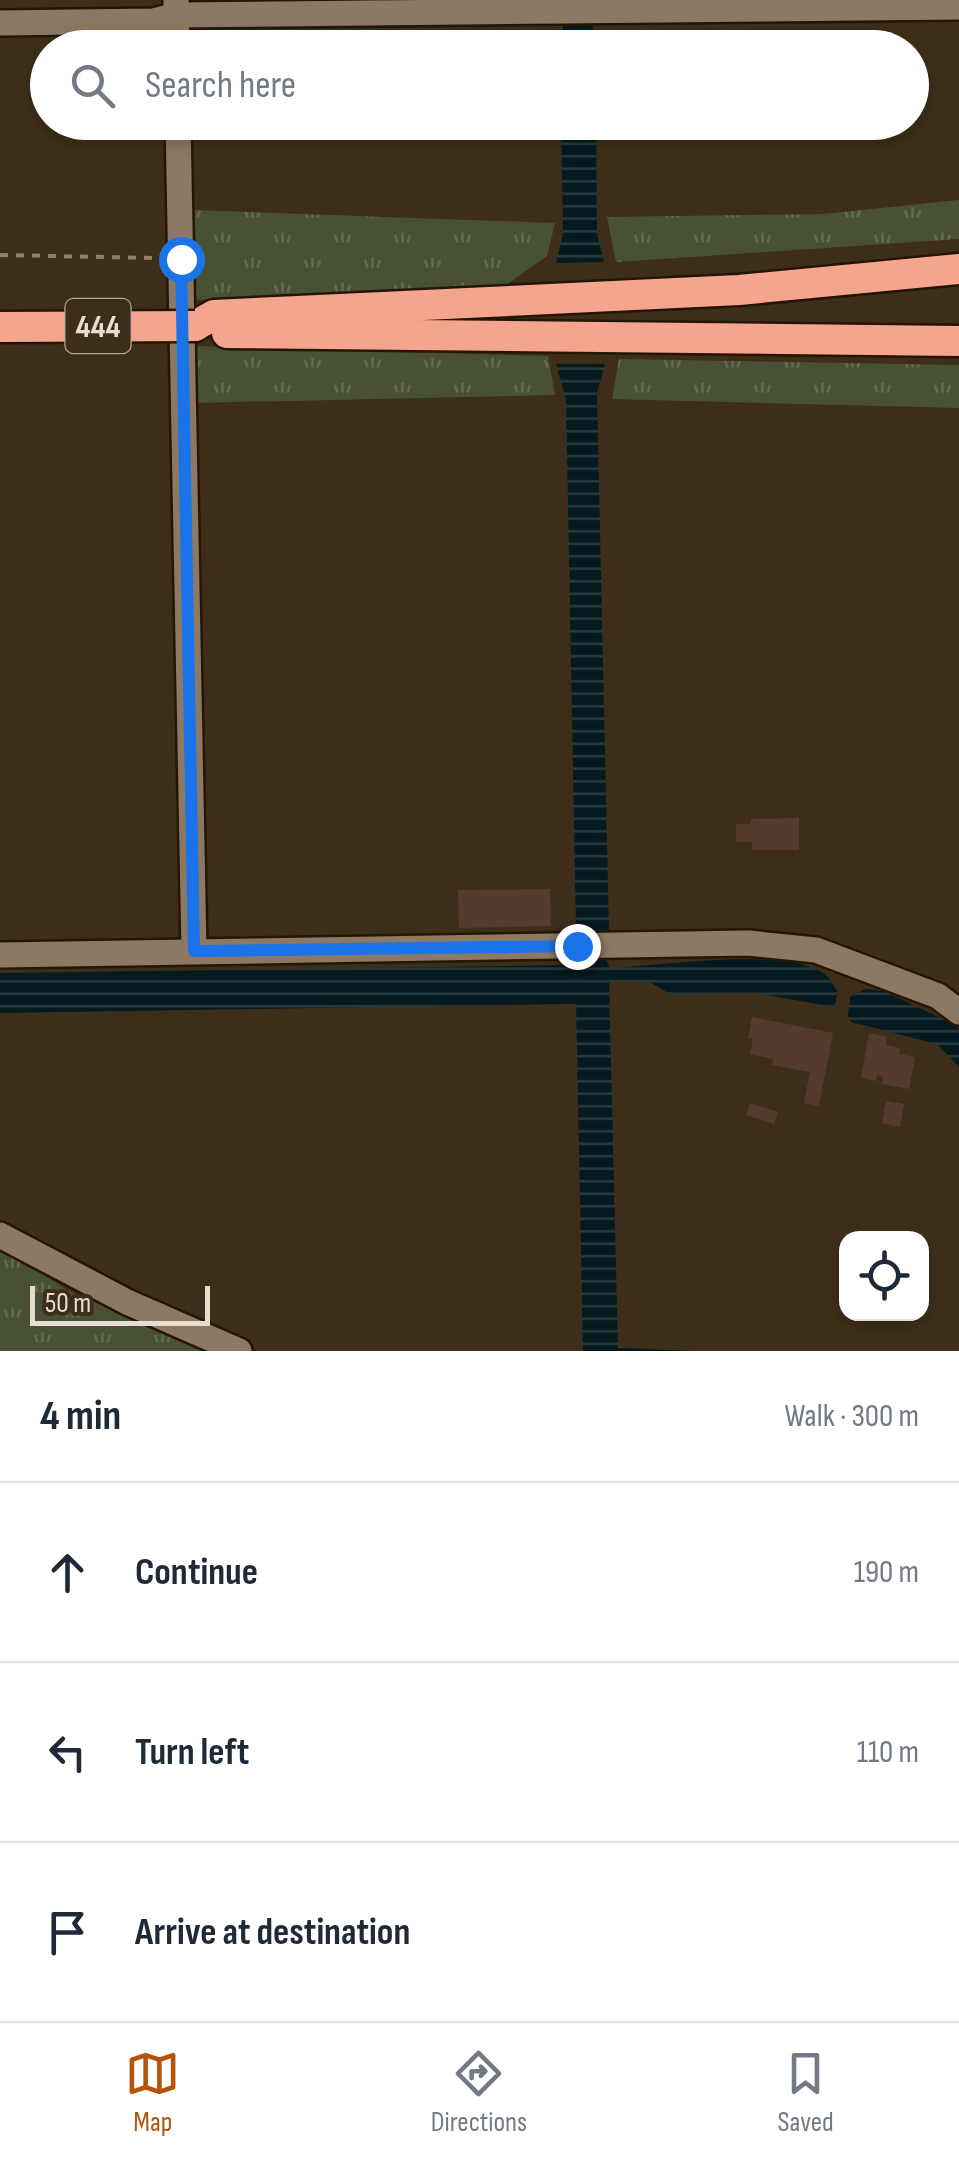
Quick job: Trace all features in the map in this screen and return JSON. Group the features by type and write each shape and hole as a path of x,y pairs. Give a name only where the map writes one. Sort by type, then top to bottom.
{"highway":[{"path":"195,326 214,316 739,290 959,269"},
{"path":"195,326 215,333 959,341"},
{"name":"444","path":"0,327 195,326"}],"street":[{"path":"0,23 153,21 176,7 555,11 959,8"},
{"path":"178,140 194,951"},
{"path":"0,955 748,943 816,950 938,996 959,1012"},
{"path":"0,1235 127,1302 239,1351"}],"path":[{"path":"0,255 181,259"}],"green space":[{"path":"959,200 959,239 616,262 607,217 823,214"},
{"path":"192,210 555,223 547,256 503,287 195,300"},
{"path":"191,346 548,356 555,395 192,403"},
{"path":"619,359 959,365 959,408 612,399"},
{"path":"0,1246 67,1290 207,1351 0,1351"}],"water":[{"path":"563,0 588,0 593,30 563,30"},
{"path":"561,140 596,140 597,233 604,262 556,263 563,233"},
{"path":"556,364 605,364 597,393 609,931 605,931 605,937 581,937 581,931 576,931 566,400"},
{"path":"582,957 605,957 610,968 721,960 781,961 825,974 838,993 834,1007 755,993 672,995 647,981 609,982 618,1348 696,1351 583,1351 576,1004 0,1013 0,973 581,965"},
{"path":"865,989 883,991 956,1025 959,1067 937,1044 851,1022 850,997"}],"building":[{"path":"799,818 799,850 752,850 752,842 736,842 736,824 751,824 751,819"},
{"path":"550,889 551,926 459,928 458,890"},
{"path":"752,1017 833,1033 819,1106 804,1103 810,1072 772,1065 773,1059 750,1054"},
{"path":"869,1033 887,1037 886,1045 900,1048 899,1054 915,1057 909,1089 882,1084 883,1076 877,1075 876,1081 861,1078"},
{"path":"886,1101 904,1104 900,1127 882,1123"},
{"path":"750,1103 778,1112 774,1124 746,1115"}],"route":[{"path":"181,259 194,951 577,946"}]}
